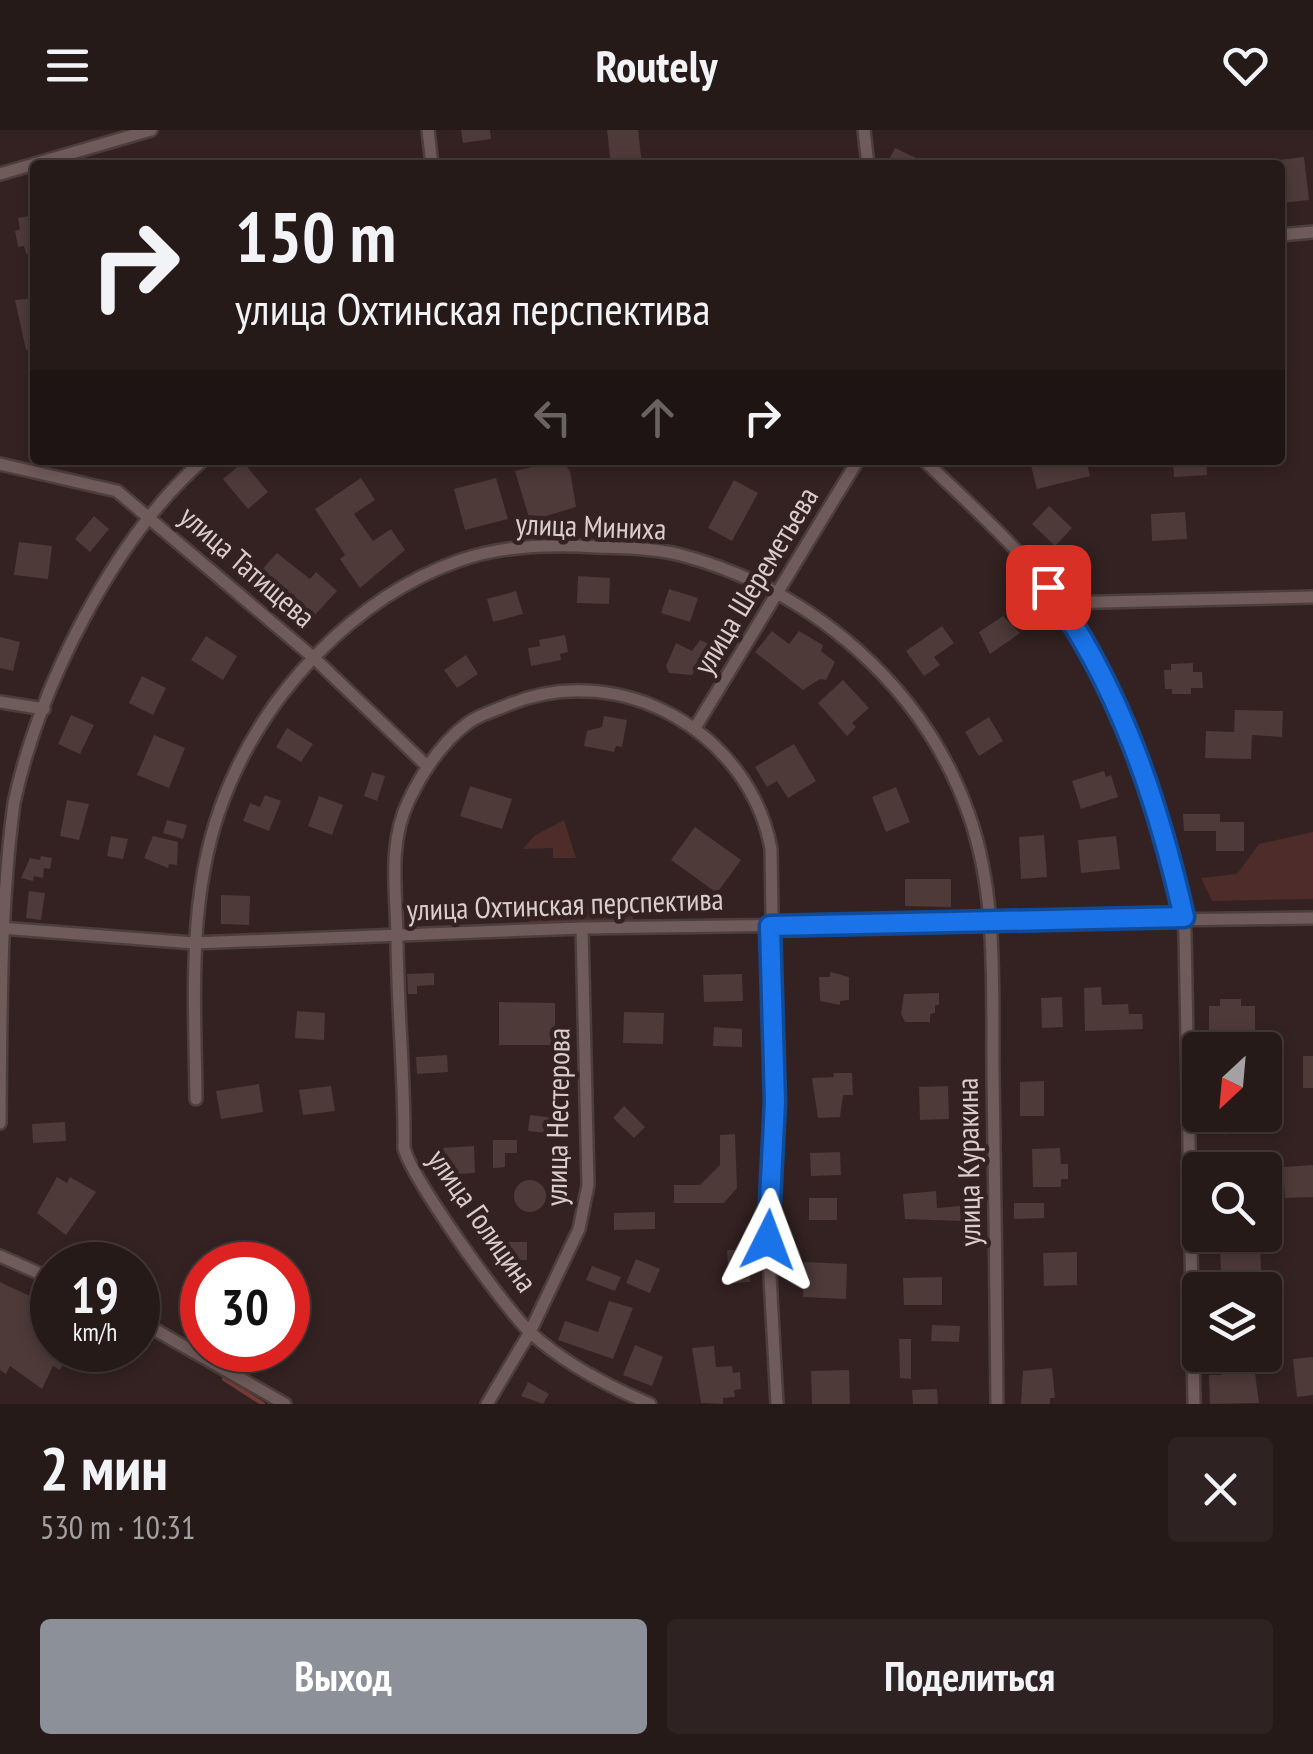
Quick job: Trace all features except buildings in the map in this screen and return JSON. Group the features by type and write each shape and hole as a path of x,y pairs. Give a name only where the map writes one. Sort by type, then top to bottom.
{"street":[{"path":"48,160 151,130"},
{"path":"428,130 431,160"},
{"path":"864,130 867,160"},
{"path":"0,174 30,165"},
{"path":"1285,235 1313,232"},
{"name":"улица Татищева","path":"0,464 116,490 152,516 314,658 428,766"},
{"path":"0,1123 1,928 14,802 44,709 110,575 152,516 198,465"},
{"name":"улица Шереметьева","path":"695,728 781,593 855,465"},
{"path":"929,465 994,528 1060,603 1115,703 1167,846 1184,917 1194,1404"},
{"name":"улица Миниха","path":"196,1099 194,943 210,842 226,793 274,708 314,658 360,614 417,578 504,549 574,546 676,554 781,593 832,627 912,706 945,760 970,817 991,920"},
{"path":"1060,603 1313,597"},
{"name":"улица Голицина","path":"650,1404 620,1391 530,1332 408,1162 404,1148 394,863 399,830 428,766 443,745 471,720 529,697 560,691 592,690 651,704 695,728 744,778 765,814 771,850 775,1102 769,1278 777,1404"},
{"path":"0,702 44,709"},
{"name":"улица Охтинская перспектива","path":"1,928 194,943 582,928 1313,918"},
{"name":"улица Куракина","path":"991,920 998,1404"},
{"name":"улица Нестерова","path":"488,1404 530,1332 579,1228 588,1185 582,928"},
{"path":"0,1256 30,1269"},
{"path":"160,1333 285,1404"}],"shaded area":[{"path":"564,820 576,858 553,858 553,848 523,849 534,836"},
{"path":"1313,832 1313,899 1212,901 1201,878 1237,874 1259,844"},
{"path":"635,905 632,925 529,927 527,909"}],"waterway":[{"path":"224,1379 263,1404"}],"route":[{"path":"768,1240 775,1102 770,926 1184,917 1157,813 1115,703 1048,587"}]}
